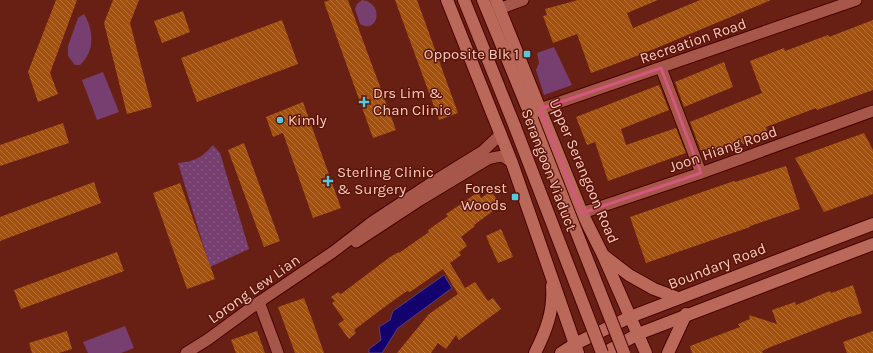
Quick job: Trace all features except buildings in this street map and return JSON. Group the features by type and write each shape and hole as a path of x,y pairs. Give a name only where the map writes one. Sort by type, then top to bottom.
{"main road":[{"path":"447,0 512,163 577,348"},
{"name":"Serangoon Viaduct","path":"464,0 603,353"},
{"name":"Serangoon Viaduct","path":"483,0 520,87 624,353"},
{"name":"Upper Serangoon Road","path":"498,5 582,213 603,255 646,353"},
{"name":"Boundary Road","path":"561,353 577,348 630,317 873,224"},
{"path":"603,353 638,334 686,314 873,244"},
{"path":"603,255 629,276 654,289 678,298"},
{"path":"535,353 550,317 553,299 551,273"},
{"path":"668,353 686,314"}],"street":[{"path":"498,5 523,0"},
{"name":"Recreation Road","path":"540,109 856,0"},
{"path":"661,68 702,173"},
{"name":"Joon Hiang Road","path":"582,213 702,173 873,111"},
{"name":"Lorong Lew Lian","path":"186,353 339,249 366,226 483,151 501,134"},
{"name":"Lorong Lew Lian","path":"339,249 352,244 420,200 488,159 501,156 506,157 512,163"},
{"name":"Lorong Lew Lian","path":"366,226 368,227 376,224 420,200"},
{"path":"259,302 278,353"}],"highlighted area":[{"path":"661,68 701,173 582,213 540,109"}],"shaded area":[{"path":"362,0 369,2 374,7 376,12 375,22 371,25 366,26 360,24 355,9 357,4"},
{"path":"84,14 90,27 90,47 88,54 80,65 75,65 68,56 68,46 78,18"},
{"path":"554,47 572,85 544,95 536,70 539,63 537,53"},
{"path":"103,72 119,112 97,120 82,80"},
{"path":"213,145 220,153 249,249 210,267 178,163 198,158"},
{"path":"444,275 452,288 398,328 382,353 369,353 369,349 381,340 379,327 390,320 393,311"},
{"path":"125,326 134,348 121,353 88,353 83,342"}],"place":[{"name":"Opposite Blk 1","path":"527,54"},
{"name":"Drs Lim & Chan Clinic","path":"364,102"},
{"name":"Kimly","path":"280,120"},
{"name":"Sterling Clinic & Surgery","path":"328,181"},
{"name":"Forest Woods","path":"515,197"}]}
